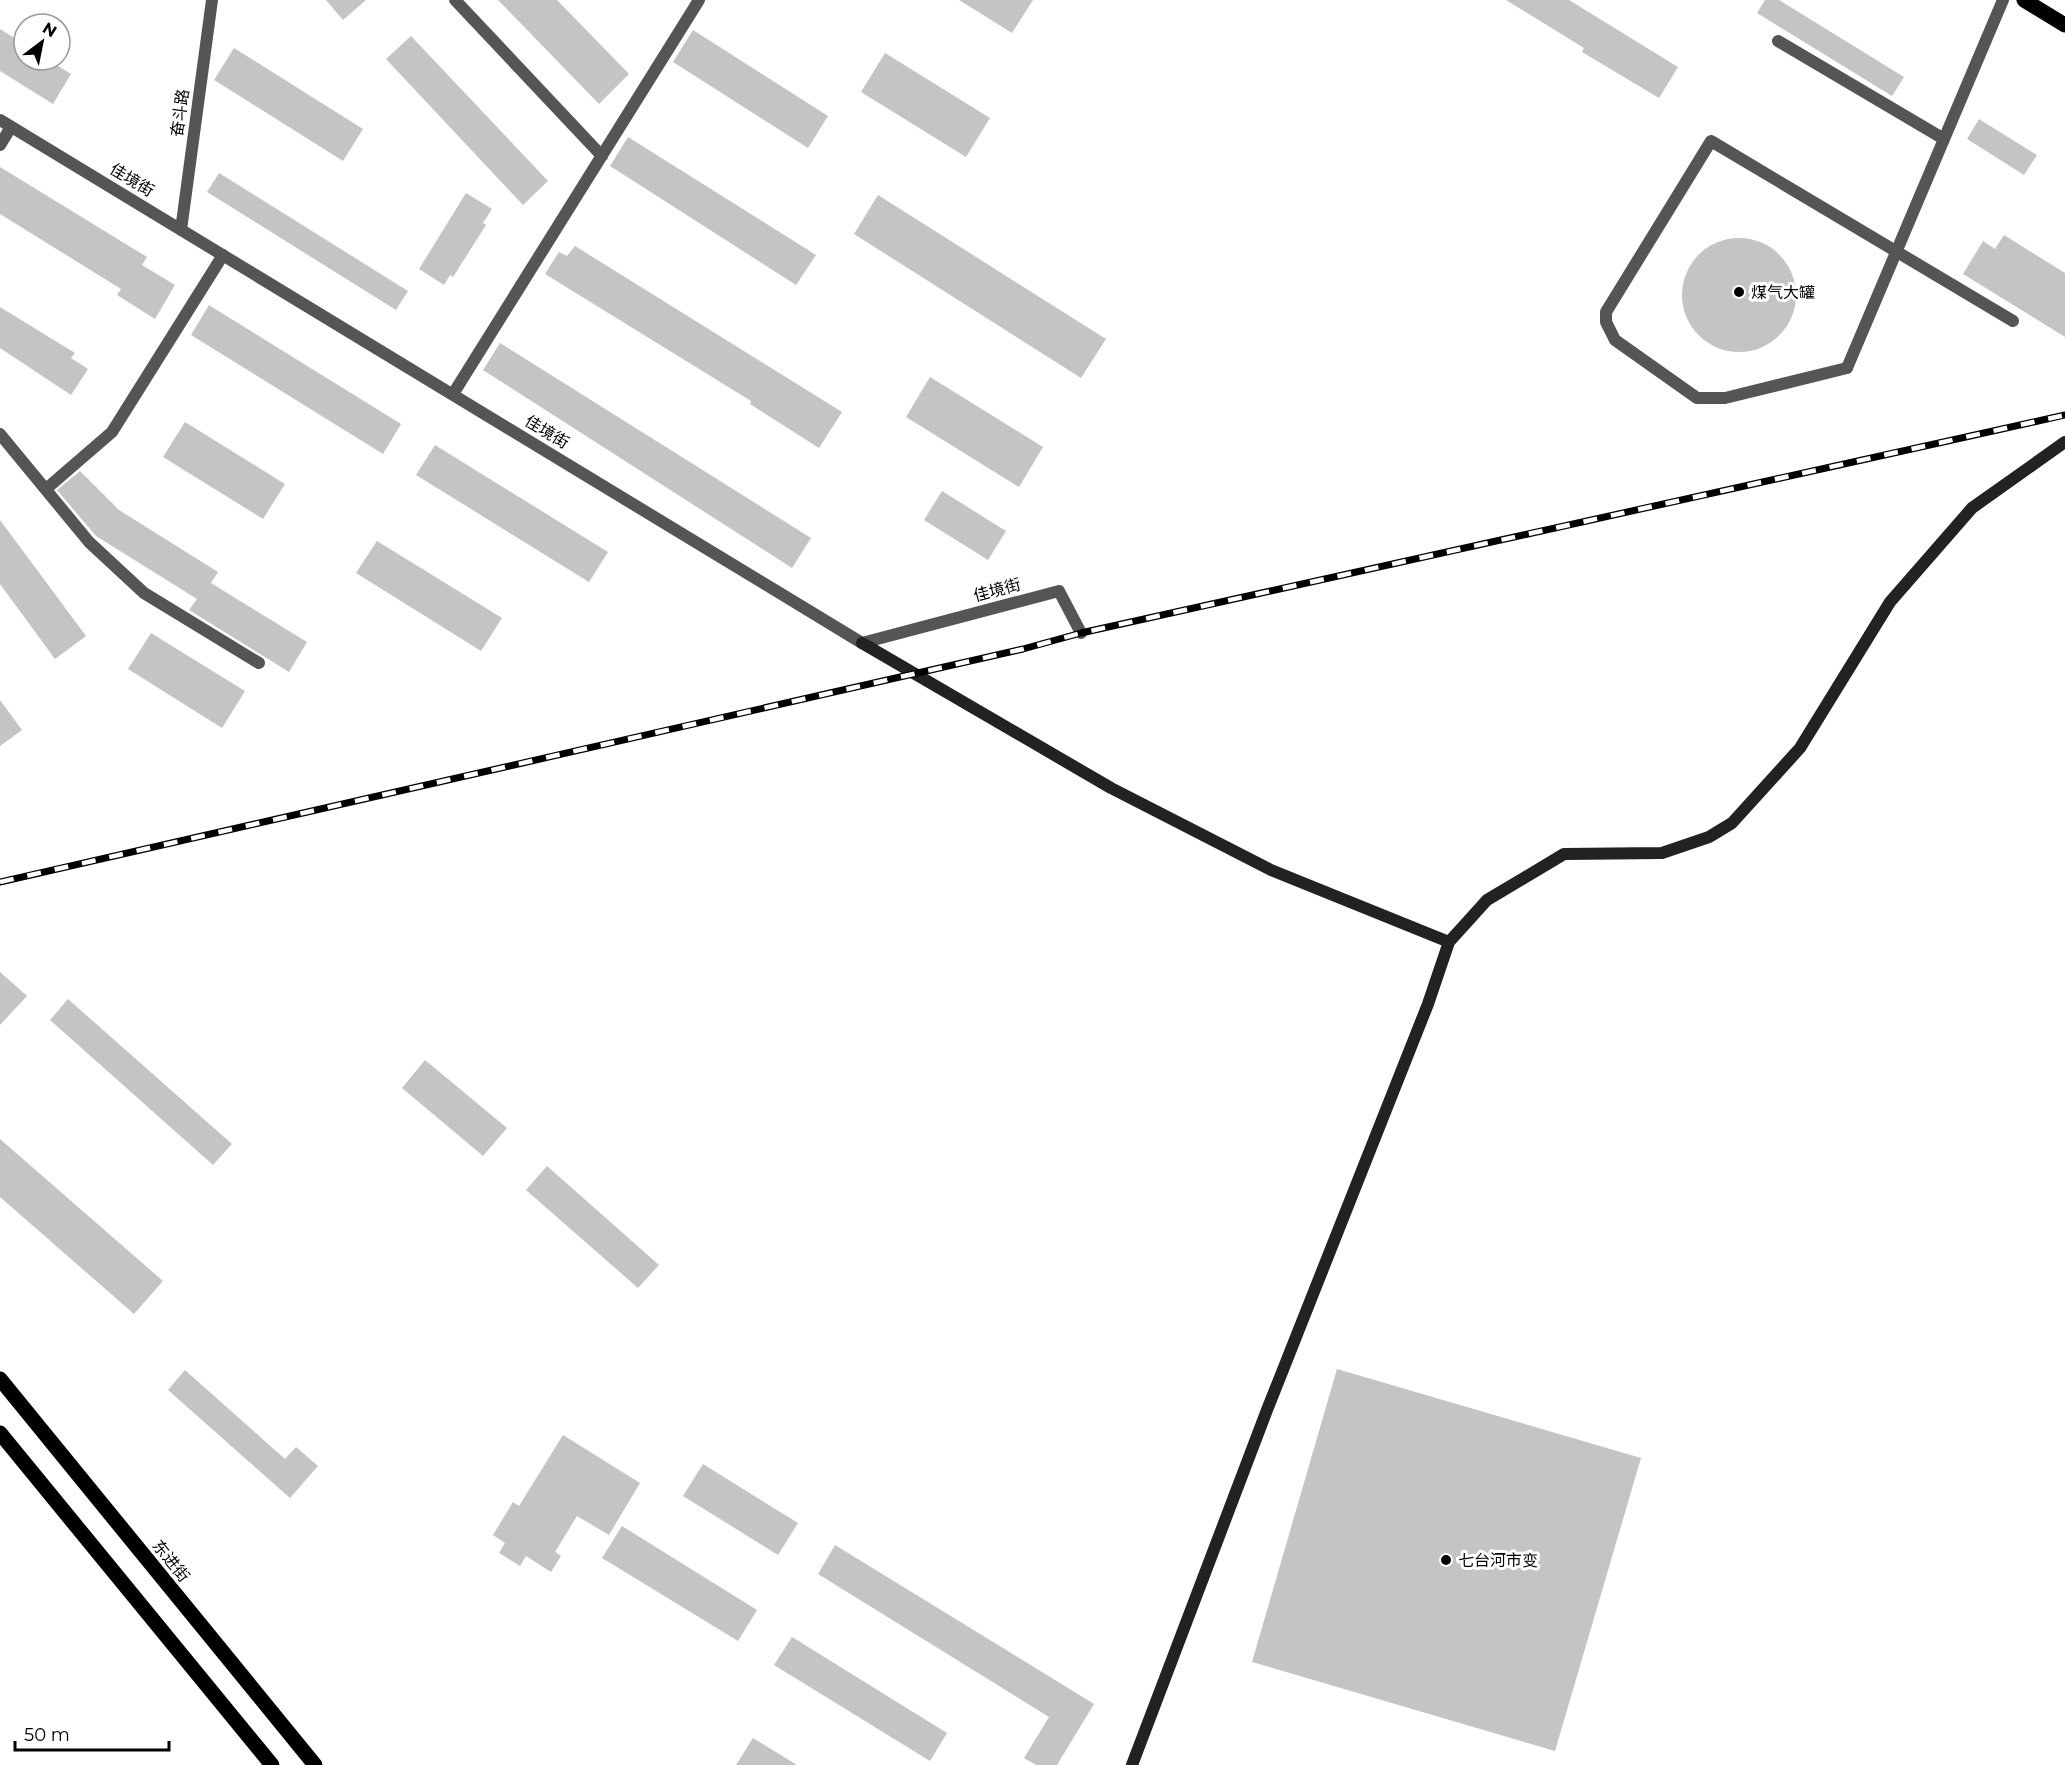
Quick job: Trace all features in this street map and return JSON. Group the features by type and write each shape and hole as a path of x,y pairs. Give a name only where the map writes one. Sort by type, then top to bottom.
{"main road":[{"path":"2024,0 2065,25"},
{"path":"1132,1765 1267,1410 1428,1004 1449,942 1487,900 1564,854 1662,854 1709,837 1732,823 1800,748 1890,602 1972,508 2065,442"},
{"path":"862,643 1111,788 1262,865 1449,942"},
{"name":"东进街","path":"0,1379 315,1765"},
{"path":"0,1433 272,1765"}],"street":[{"name":"奋斗路","path":"181,230 212,0"},
{"path":"454,0 602,156"},
{"path":"453,394 699,0"},
{"path":"2003,0 1944,140 1896,253 1847,368 1725,398 1697,398 1615,340 1606,322 1606,312 1712,141 1896,253 2013,321"},
{"path":"1778,41 1944,140"},
{"name":"佳境街","path":"0,120 862,643 1059,591 1081,633"},
{"path":"0,145 11,126"},
{"path":"46,489 112,432 223,255"},
{"path":"0,434 89,543 144,594 259,663"}],"building":[{"path":"326,0 366,0 343,20"},
{"path":"498,0 557,0 629,74 599,104"},
{"path":"959,0 1033,0 1012,33"},
{"path":"1506,0 1569,0 1678,67 1659,98 1582,52 1584,48"},
{"path":"1765,0 1779,0 1904,77 1892,96 1757,13"},
{"path":"0,29 12,36 12,72 68,72 71,74 53,104 0,71"},
{"path":"693,30 828,116 808,148 673,62"},
{"path":"411,36 548,181 523,205 386,59"},
{"path":"234,48 363,129 343,161 214,80"},
{"path":"885,53 990,118 966,157 861,92"},
{"path":"1979,119 2037,155 2024,175 1967,139"},
{"path":"628,137 816,255 796,285 610,166"},
{"path":"0,167 147,257 142,265 175,285 155,319 117,295 121,289 0,214"},
{"path":"219,173 408,291 396,310 207,192"},
{"path":"466,193 492,209 483,223 486,225 453,277 450,275 444,285 419,269"},
{"path":"878,195 1106,339 1081,378 854,234"},
{"path":"2004,235 2065,273 2065,337 1963,274 1983,241 1995,249"},
{"name":"煤气大罐","path":"1739,238 1761,242 1771,247 1787,263 1792,273 1796,295 1792,317 1787,327 1771,343 1761,348 1739,352 1717,348 1707,343 1691,327 1686,317 1682,295 1686,273 1691,263 1707,247 1717,242"},
{"path":"575,246 842,412 819,448 750,404 751,401 545,274 559,252 567,256"},
{"path":"209,305 401,424 383,454 191,335"},
{"path":"0,307 75,353 71,358 88,369 71,395 0,348"},
{"path":"500,343 811,538 792,568 483,370"},
{"path":"930,377 1043,447 1019,487 906,417"},
{"path":"185,422 285,484 263,519 163,457"},
{"path":"435,445 608,552 589,582 416,475"},
{"path":"80,471 119,510 218,572 211,583 307,642 289,672 189,610 197,599 96,536 57,490"},
{"path":"942,491 1006,531 988,560 924,520"},
{"path":"0,520 86,636 55,659 0,584"},
{"path":"377,541 502,618 481,651 356,573"},
{"path":"151,633 245,691 222,728 128,669"},
{"path":"0,700 22,730 0,746"},
{"path":"0,972 27,996 0,1025"},
{"path":"68,999 232,1144 213,1165 50,1020"},
{"path":"425,1060 507,1128 483,1156 402,1088"},
{"path":"0,1139 163,1281 134,1314 0,1197"},
{"path":"547,1166 659,1265 638,1288 526,1190"},
{"name":"七台河市变","path":"1337,1369 1641,1458 1555,1751 1252,1662"},
{"path":"185,1370 285,1459 296,1447 318,1466 290,1498 168,1390"},
{"path":"563,1435 640,1483 609,1535 577,1516 555,1552 561,1556 551,1572 526,1556 520,1566 499,1553 505,1543 493,1535 513,1502 519,1506"},
{"path":"703,1464 798,1523 778,1555 683,1496"},
{"path":"622,1526 757,1610 738,1641 602,1558"},
{"path":"835,1545 1094,1704 1057,1765 1036,1765 1024,1758 1049,1717 818,1574"},
{"path":"792,1637 947,1733 930,1761 774,1665"},
{"path":"753,1738 797,1765 736,1765"}],"railway":[{"path":"0,882 1023,649 1081,633 2065,415"}],"place":[{"name":"煤气大罐","path":"1739,292"},
{"name":"七台河市变","path":"1446,1560"}]}
